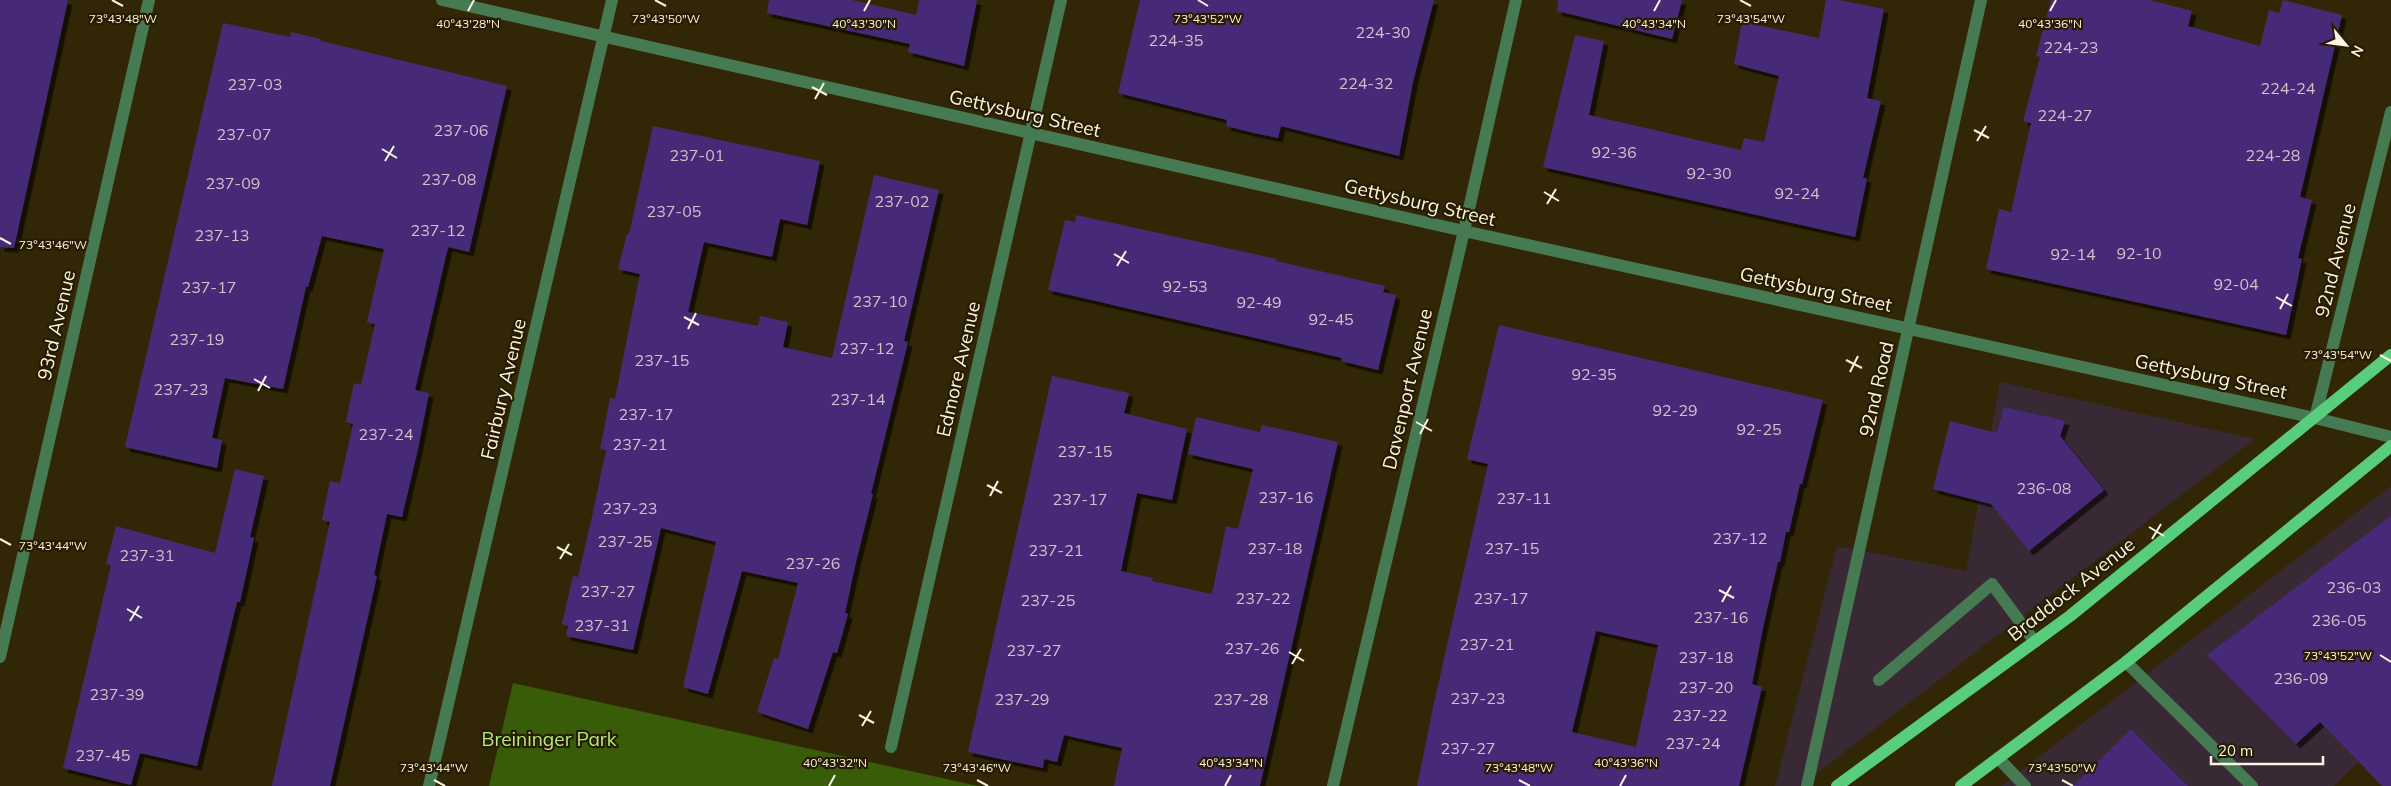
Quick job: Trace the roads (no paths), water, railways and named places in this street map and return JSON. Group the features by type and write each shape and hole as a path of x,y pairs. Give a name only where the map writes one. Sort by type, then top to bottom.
{"main road":[{"name":"Braddock Avenue","path":"1837,786 2034,642 2391,355"},
{"path":"1961,786 2126,662 2391,446"}],"street":[{"name":"93rd Avenue","path":"0,657 149,0"},
{"name":"Gettysburg Street","path":"442,0 1464,231 2315,418 2391,437"},
{"name":"Fairbury Avenue","path":"429,786 612,0"},
{"name":"Edmore Avenue","path":"891,746 1060,0"},
{"name":"Davenport Avenue","path":"1333,786 1464,231 1516,0"},
{"name":"92nd Road","path":"1807,786 1981,0"},
{"name":"92nd Avenue","path":"2315,418 2391,112"},
{"path":"1879,680 1992,584 2034,642"},
{"path":"2126,662 2252,786"},
{"path":"1998,758 2024,786"}],"park label":[{"name":"Breininger Park","path":"549,739"}]}
